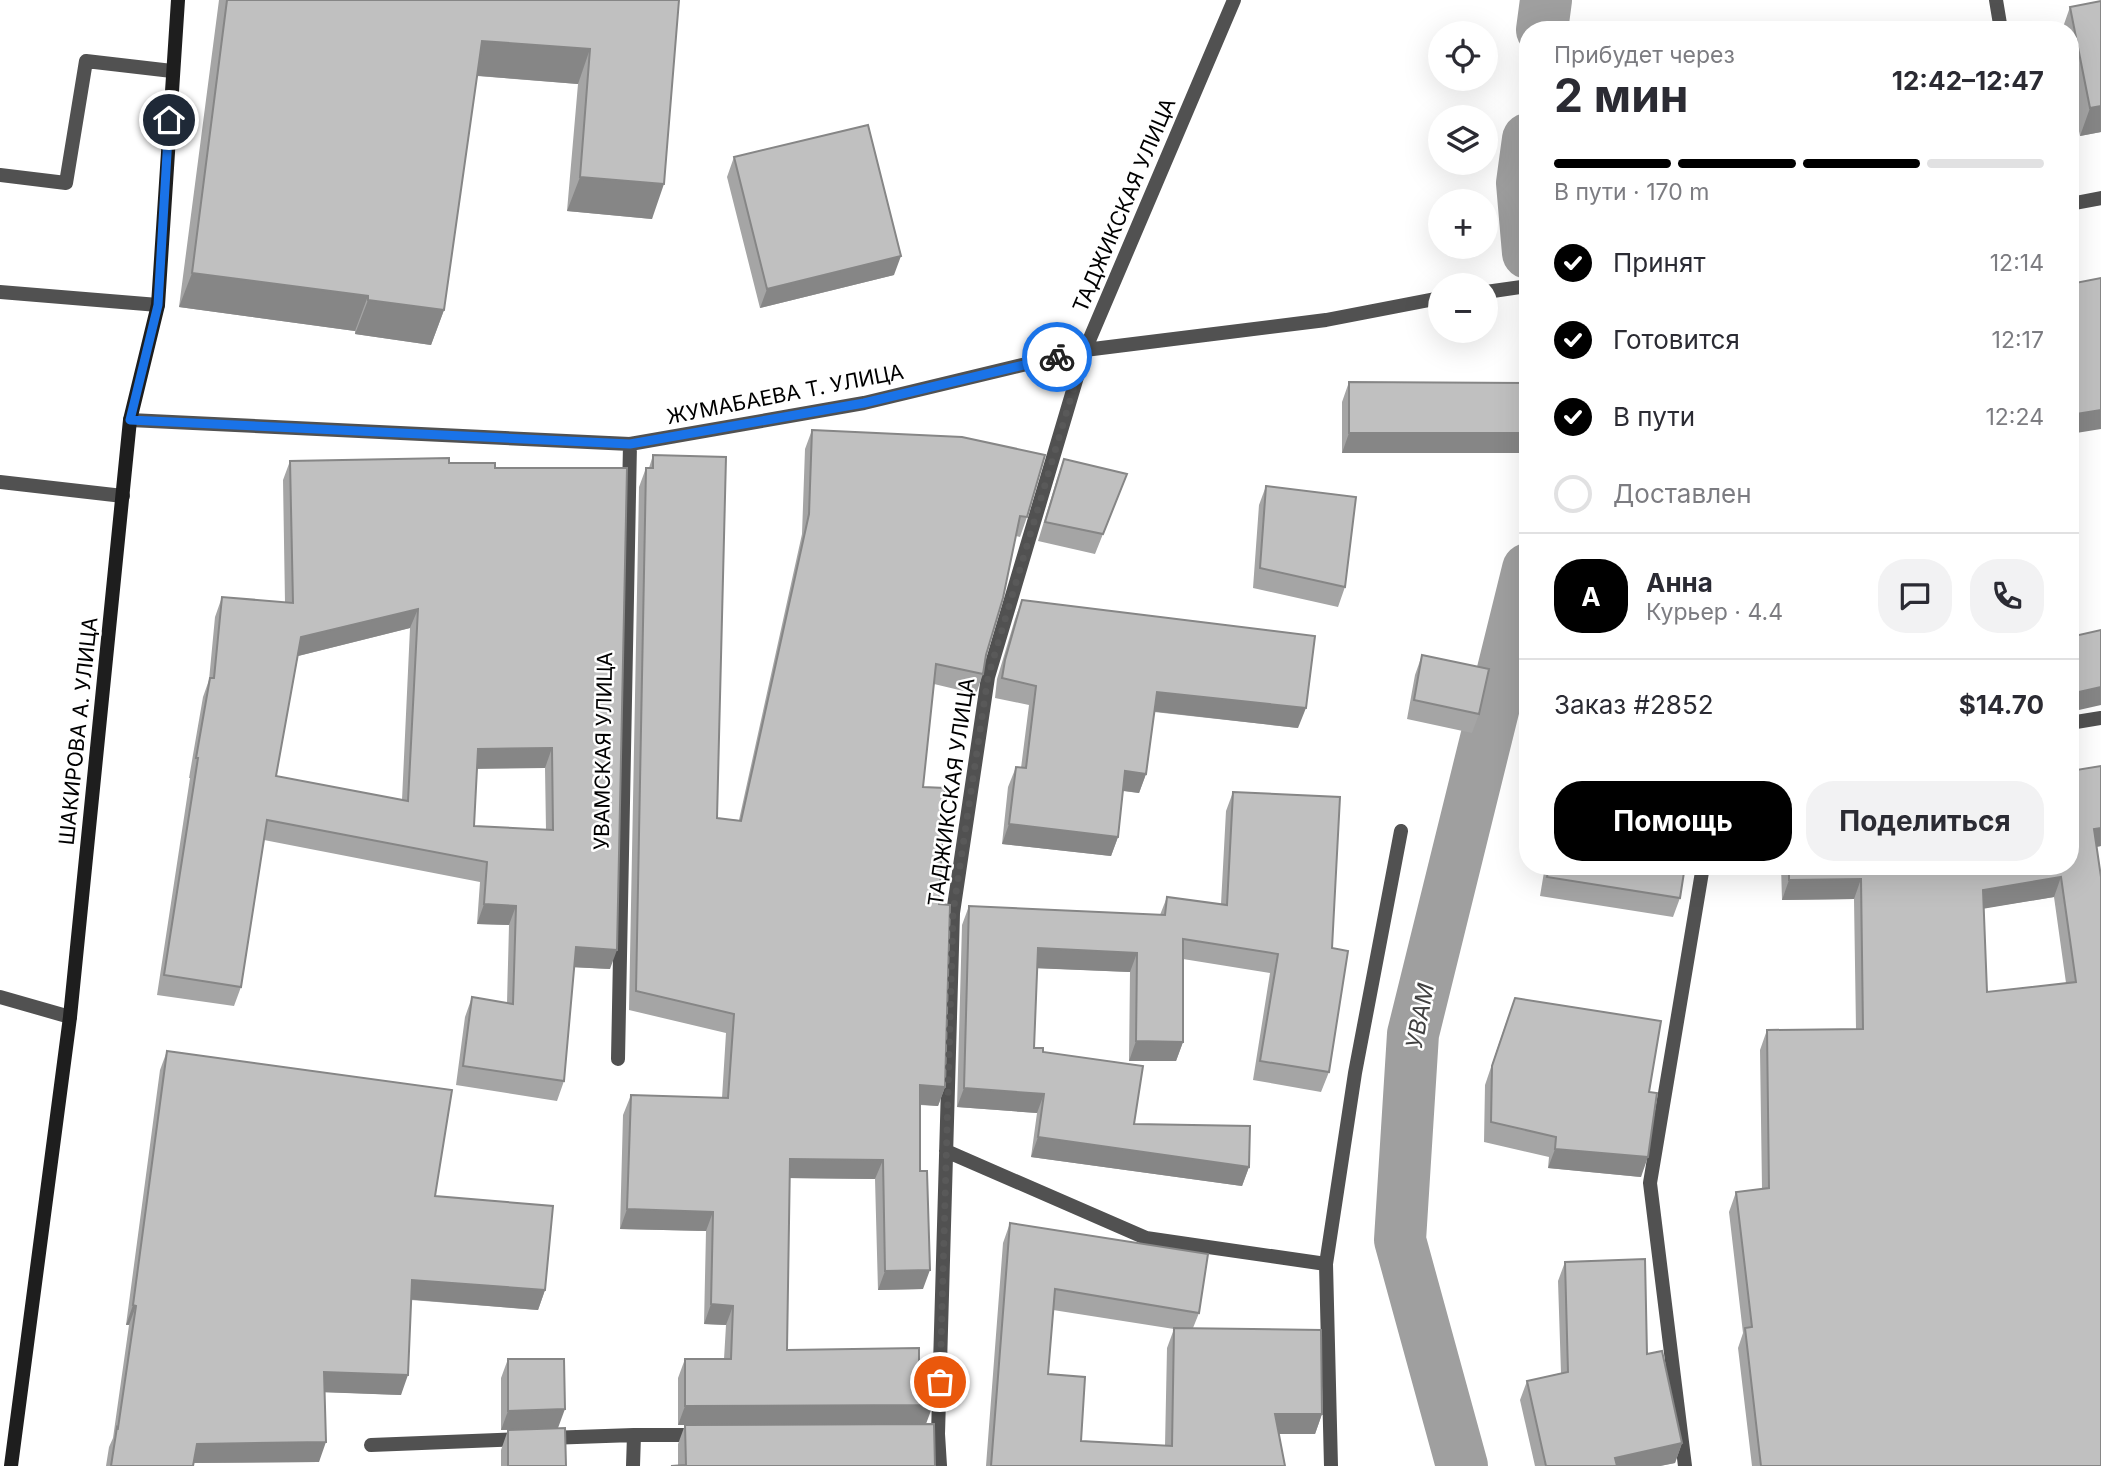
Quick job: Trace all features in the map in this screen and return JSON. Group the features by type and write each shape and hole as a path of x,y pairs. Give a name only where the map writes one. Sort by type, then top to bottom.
{"main road":[{"name":"ШАКИРОВА А. УЛИЦА","path":"11,1466 70,1017 130,420 158,305 178,0"}],"street":[{"name":"ТАДЖИКСКАЯ УЛИЦА","path":"940,1466 938,1434 953,913 988,677 1085,350 1234,0"},
{"path":"1997,0 2000,21"},
{"path":"0,175 66,183 86,61 172,71"},
{"path":"2079,202 2101,198"},
{"path":"1498,290 1519,287"},
{"path":"0,292 158,305"},
{"name":"ЖУМАБАЕВА Т. УЛИЦА","path":"130,420 630,444 864,403 1085,350 1326,320 1428,300"},
{"name":"УВАМСКАЯ УЛИЦА","path":"618,1059 630,444"},
{"path":"0,482 122,496"},
{"path":"2079,722 2101,718"},
{"path":"1331,1466 1326,1264 1355,1073 1401,831"},
{"path":"1685,1466 1650,1183 1701,875"},
{"path":"0,997 70,1017"},
{"path":"946,1151 1146,1238 1326,1264"},
{"path":"919,1434 938,1434"},
{"path":"371,1445 634,1435 717,1435"},
{"path":"633,1466 634,1435"}],"building":[{"path":"227,0 679,0 664,184 580,177 590,49 482,41 444,310 368,300 368,296 192,273"},
{"path":"2101,1 2101,106 2090,108 2079,52 2079,21 2073,21 2070,7"},
{"path":"868,125 901,256 767,289 734,157"},
{"path":"2101,278 2101,410 2079,414 2079,282"},
{"path":"1349,382 1519,383 1519,433 1349,433"},
{"path":"812,430 962,437 1045,455 1027,517 1020,516 1003,598 983,674 936,664 923,787 945,788 939,904 950,905 945,1087 920,1085 920,1171 927,1171 930,1270 885,1271 883,1160 790,1159 787,1350 919,1348 919,1395 933,1391 933,1405 685,1406 685,1359 731,1359 733,1306 711,1304 713,1212 627,1209 631,1095 728,1098 734,1014 636,991 646,468 653,468 653,455 726,457 717,818 741,821 809,514"},
{"path":"449,458 449,463 495,463 495,468 627,468 617,950 576,947 564,1081 463,1066 472,997 513,1004 516,906 484,904 487,862 267,820 241,987 164,975 196,758 210,678 214,678 222,597 293,603 290,461","holes":["418,609 408,801 276,776 301,637","552,748 553,830 474,826 478,749"]},
{"path":"1064,459 1127,474 1103,534 1045,522"},
{"path":"1266,486 1356,497 1345,587 1260,568"},
{"path":"1022,600 1315,636 1306,708 1157,692 1146,774 1125,771 1118,837 1009,824 1016,767 1026,768 1036,686 1002,678"},
{"path":"2101,630 2101,687 2079,692 2079,635"},
{"path":"1422,655 1489,669 1479,714 1414,700"},
{"path":"2101,766 2101,828 2094,829 2101,877 2101,1466 1761,1466 1745,1328 1752,1327 1736,1192 1769,1188 1767,1030 1863,1029 1861,879 1789,880 1789,875 2079,875 2079,770","holes":["2061,877 2076,982 1987,992 1983,890"]},
{"path":"1233,792 1340,797 1332,948 1348,951 1329,1072 1260,1061 1278,954 1183,939 1183,1042 1136,1041 1137,953 1038,948 1034,1048 1043,1048 1043,1052 1143,1066 1134,1124 1250,1126 1249,1167 1038,1137 1044,1094 964,1088 969,906 1165,915 1167,897 1227,905"},
{"path":"1547,875 1684,875 1680,898"},
{"path":"1515,998 1661,1021 1649,1092 1657,1093 1648,1157 1555,1149 1556,1137 1491,1122 1492,1066"},
{"path":"167,1051 452,1090 435,1196 553,1206 545,1290 412,1280 408,1375 324,1372 326,1442 197,1444 193,1466 111,1466 136,1306 133,1305"},
{"path":"1010,1223 1208,1254 1199,1313 1055,1289 1048,1374 1085,1377 1081,1441 1172,1446 1174,1328 1321,1330 1322,1414 1275,1414 1285,1466 991,1466"},
{"path":"1645,1259 1647,1354 1662,1351 1682,1443 1615,1458 1617,1466 1546,1466 1527,1381 1568,1372 1565,1262"},
{"path":"508,1359 564,1359 565,1409 508,1411"},
{"path":"934,1424 935,1466 671,1466 686,1465 685,1425"},
{"path":"565,1428 566,1466 508,1466 508,1430"}],"waterway":[{"name":"УВАМ","path":"1543,21 1546,0"},
{"name":"УВАМ","path":"1462,1466 1400,1240 1413,1034 1519,605"}],"way so far":[{"path":"940,1382 953,913 988,677 1085,350 1057,357"}],"route":[{"path":"169,120 158,305 130,420 630,444 864,403 1057,357"}]}
